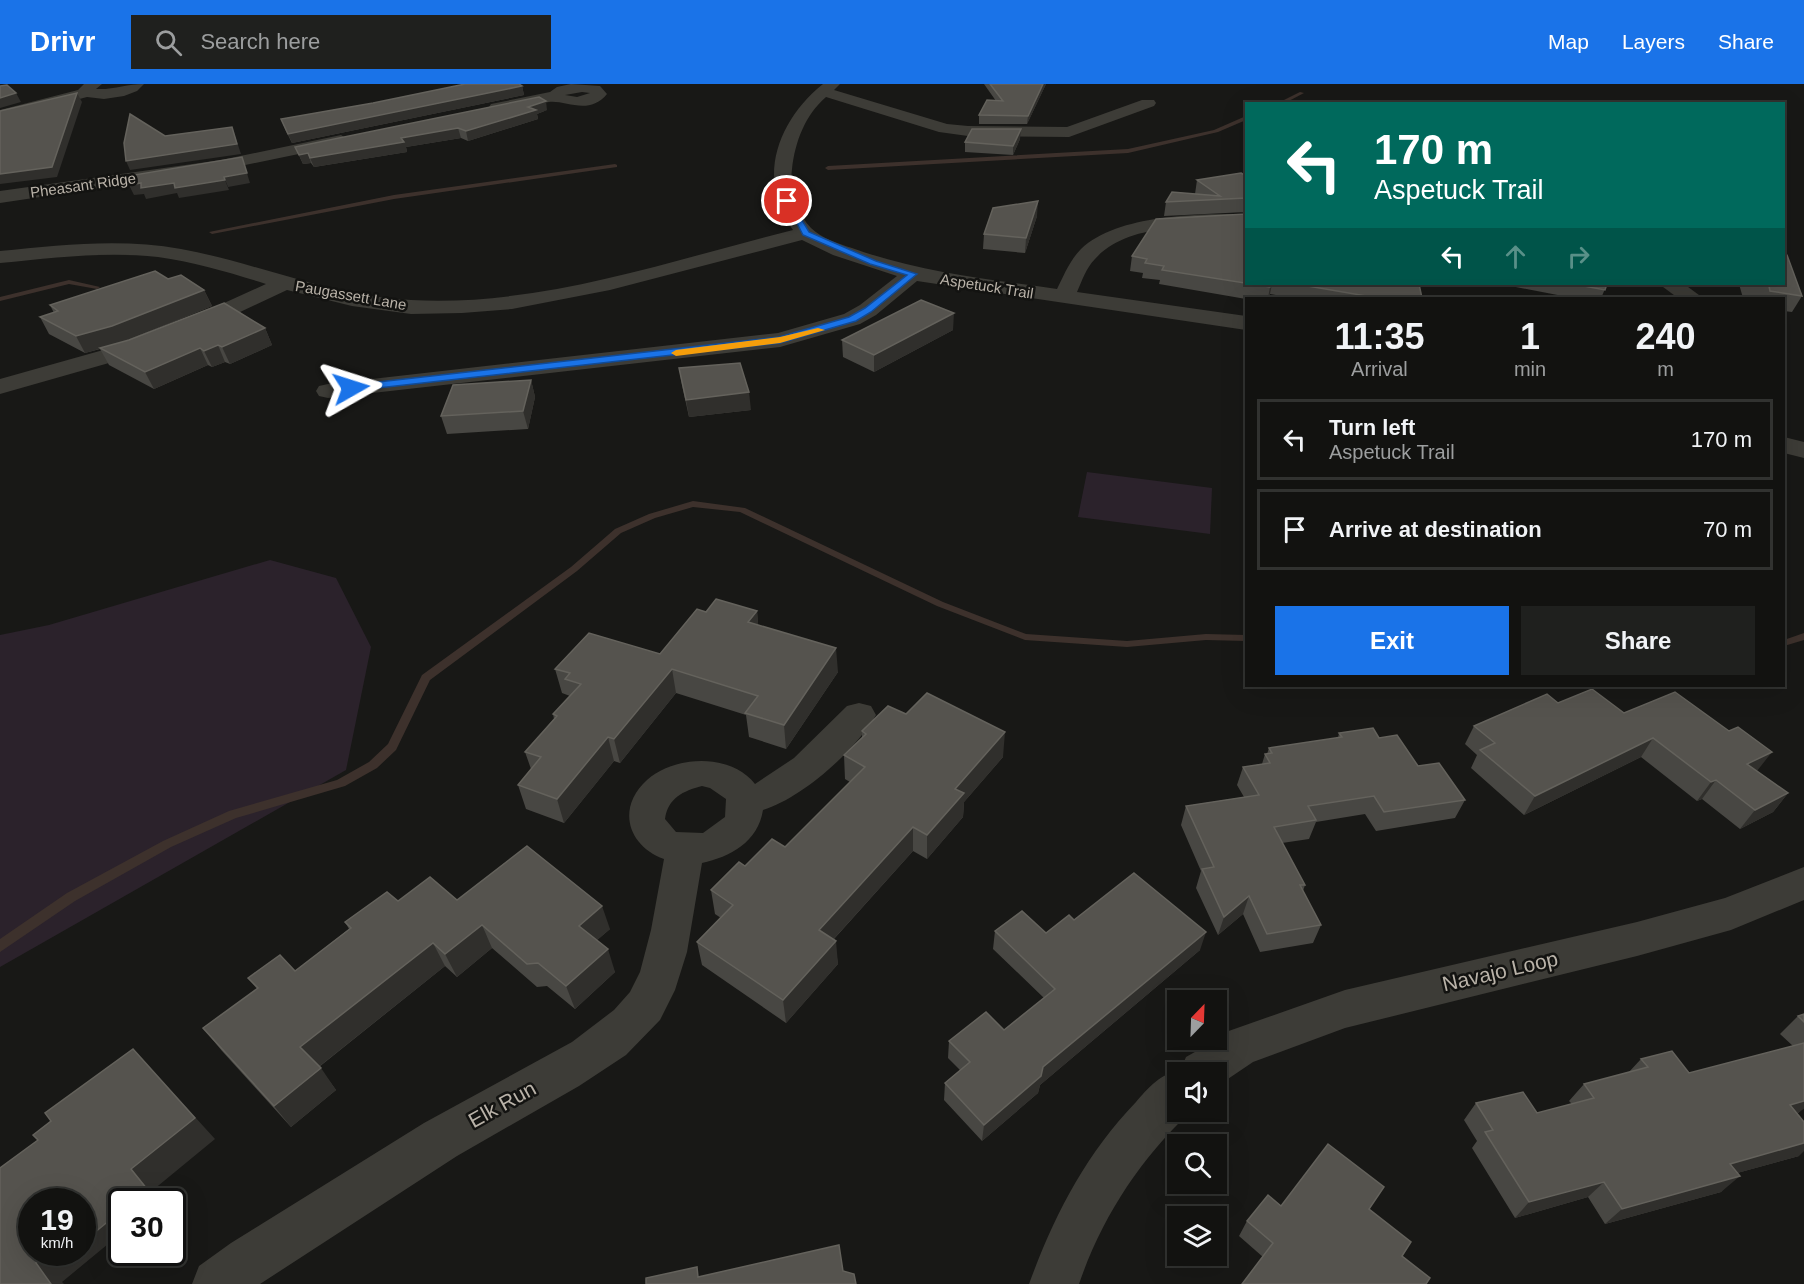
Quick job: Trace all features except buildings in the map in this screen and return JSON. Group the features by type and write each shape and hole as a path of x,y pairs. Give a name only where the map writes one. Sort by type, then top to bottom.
{"street":[{"path":"0,116 90,88 114,93 136,84"},
{"path":"806,233 787,201 780,178 785,149 826,93 864,86"},
{"path":"826,93 945,129 1027,133 1069,132 1148,103"},
{"path":"480,110 555,96"},
{"name":"Pheasant Ridge","path":"0,197 221,165 357,137"},
{"path":"1064,298 1085,257 1117,234 1170,225 1245,220"},
{"name":"Aspetuck Trail","path":"806,233 873,262 913,274 1245,323"},
{"name":"Paugassett Lane","path":"0,257 67,250 154,251 181,255 284,283 390,304 484,305 559,296 603,287 806,233"},
{"path":"328,390 780,340 852,319 868,310 913,274"},
{"path":"0,387 104,358 161,339 224,313 284,283"},
{"path":"1672,285 1690,297"},
{"path":"1785,445 1804,450"},
{"path":"745,800 761,799 793,780 859,715"},
{"path":"712,774 730,780 745,800 743,818 730,835 709,846 685,849 664,844 647,825 646,808 663,786 681,776 712,774"},
{"name":"Elk Run","path":"217,1284 249,1261 457,1130 573,1064 633,1021 653,991 665,958 685,849"},
{"name":"Navajo Loop","path":"1216,1062 1238,1047 1345,1009 1637,939 1731,913 1804,883"},
{"path":"1054,1284 1081,1213 1098,1184 1167,1102"}],"shaded area":[{"path":"1087,472 1212,488 1210,534 1078,517"},
{"path":"270,560 336,578 371,647 346,770 0,967 0,635 49,625"}],"waterway":[{"path":"1282,102 1302,93"},
{"path":"828,168 1128,151 1216,131 1245,118"},
{"path":"212,232 394,197 615,166"},
{"path":"0,299 69,282 97,287"},
{"path":"0,946 71,897 167,844 233,814 341,783 373,765 392,747 426,678 574,569 618,531 652,516 693,504 742,510 940,604 1025,637 1127,644 1206,637 1245,638"},
{"path":"1785,643 1804,636"}],"slow traffic":[{"path":"676,353 743,346 821,330"}],"route":[{"path":"351,388 743,346 780,340 832,327 852,319 868,310 913,274 837,249 806,233 787,201"}]}
